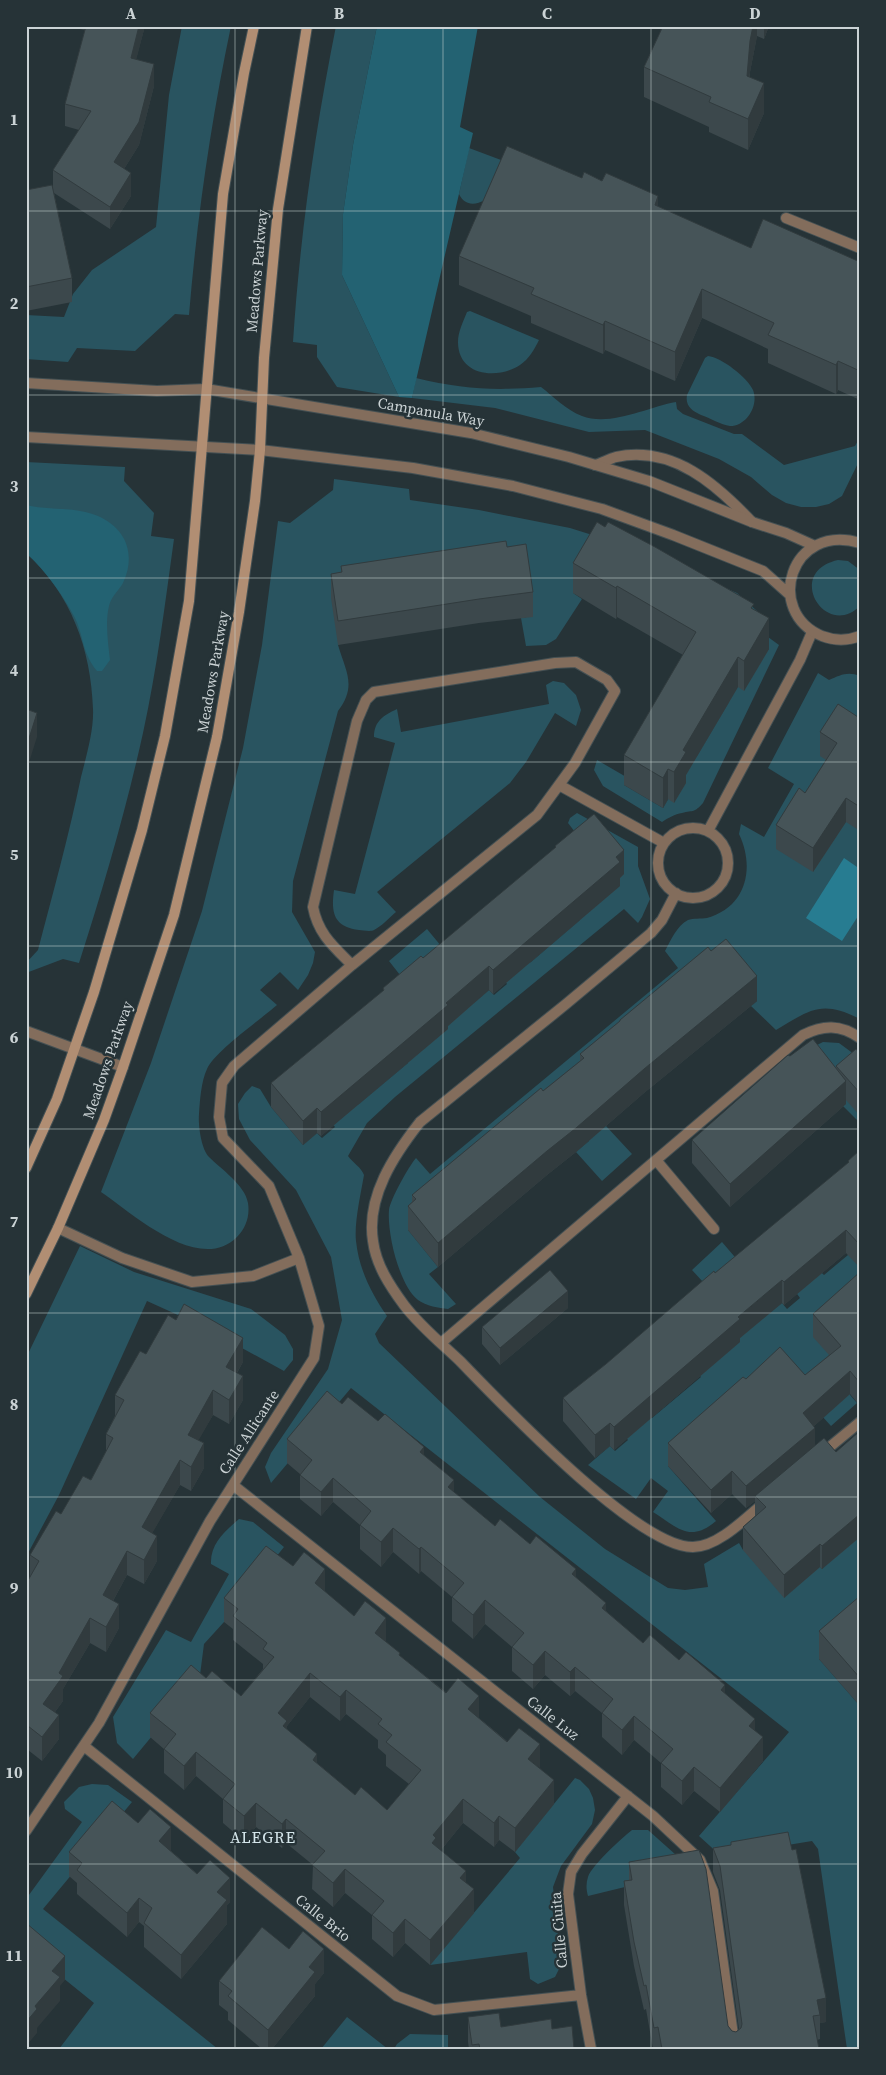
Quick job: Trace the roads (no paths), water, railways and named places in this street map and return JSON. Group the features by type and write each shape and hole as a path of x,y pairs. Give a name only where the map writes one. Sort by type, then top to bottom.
{"main road":[{"path":"26,1168 57,1099 75,1050 142,830 165,736 188,601 223,194 254,26"},
{"name":"Meadows Parkway","path":"26,1294 58,1228 104,1120 123,1067 174,915 215,745 239,612 260,450 261,398 278,209 307,26"}],"street":[{"path":"786,218 860,248"},
{"name":"Campanula Way","path":"26,383 158,391 206,389 471,433 649,481 752,522 786,532 816,546"},
{"path":"26,436 260,450 413,468 513,486 602,508 673,534 763,571 790,595"},
{"path":"595,465 616,457 637,455 661,458 675,463 711,482 752,522"},
{"path":"860,543 844,539 827,541 816,546 802,556 795,567 790,581 790,595 799,619 812,632 831,639 846,640 860,636"},
{"path":"708,831 800,660 812,632"},
{"name":"Calle Allicante","path":"26,1831 99,1723 210,1521 314,1358 319,1326 299,1258 269,1186 223,1138 219,1117 222,1083 234,1066 352,965 537,815 575,763 615,691 607,680 576,662 555,663 374,692 366,700 358,721 313,907 316,922 332,945 352,965"},
{"path":"559,785 664,843"},
{"path":"688,828 708,831 718,838 724,848 728,864 722,882 710,893 699,898 683,897 667,888 657,869 661,846 671,834 688,828"},
{"path":"676,893 662,920 651,932 566,1004 420,1122 401,1146 383,1181 372,1216 372,1242 379,1267 405,1306 441,1343 548,1450 615,1506 665,1541 693,1547 711,1542 732,1529 770,1498"},
{"path":"441,1343 803,1035 818,1027 839,1028 860,1038"},
{"path":"26,1031 123,1067"},
{"path":"656,1160 714,1229"},
{"path":"58,1228 122,1258 192,1282 253,1276 299,1258"},
{"path":"815,1460 860,1422"},
{"name":"Calle Luz","path":"233,1484 653,1816 700,1860 713,1891 736,2049"},
{"name":"Calle Brio","path":"84,1746 397,1996 434,2010 581,1995"},
{"name":"Calle Ciuita","path":"591,2049 581,1995 568,1894 571,1872 582,1854 628,1796"}],"district":[{"name":"ALEGRE","path":"263,1837"}]}
